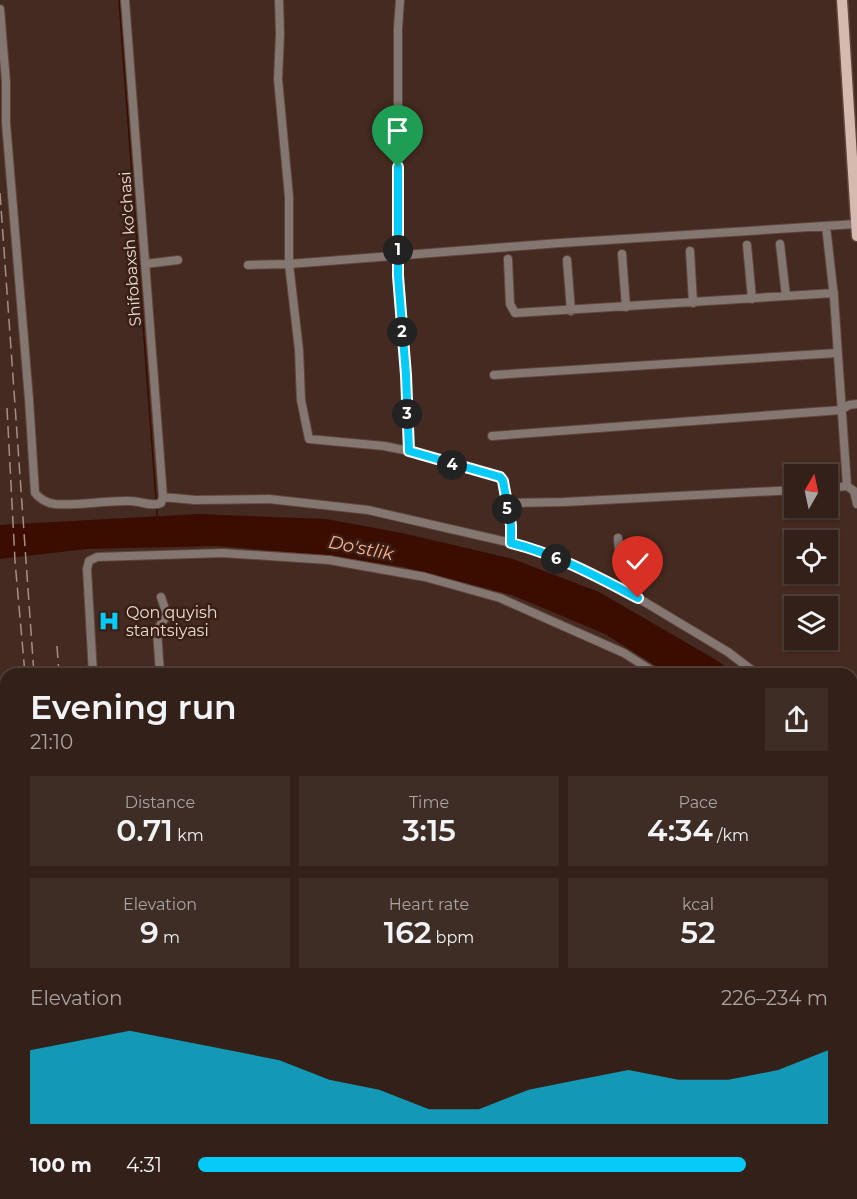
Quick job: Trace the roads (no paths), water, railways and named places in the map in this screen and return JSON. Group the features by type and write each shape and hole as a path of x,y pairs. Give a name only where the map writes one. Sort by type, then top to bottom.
{"main road":[{"path":"842,0 857,236"}],"street":[{"name":"Shifobaxsh ko'chasi","path":"125,0 163,497"},
{"path":"279,0 278,79 289,197 289,264 302,400 309,439 384,446 500,477 503,481 511,525 511,543"},
{"path":"399,0 398,256 409,451"},
{"path":"0,9 6,82 6,123 35,493 40,499 52,504 142,501 155,505 161,503 163,497 195,500 269,499 316,503 368,510 529,547 632,595 728,652 749,668"},
{"path":"248,265 856,224"},
{"path":"826,226 834,293 847,486"},
{"path":"780,244 786,296"},
{"path":"747,245 752,298"},
{"path":"690,250 693,303"},
{"path":"622,254 626,307"},
{"path":"508,259 510,304 515,314 834,293"},
{"path":"145,264 178,260"},
{"path":"567,260 571,311"},
{"path":"494,375 837,353"},
{"path":"492,436 841,410 849,405 857,404"},
{"path":"838,487 847,486 854,491 857,504"},
{"path":"506,503 784,491"},
{"path":"618,538 619,554 632,595"},
{"path":"93,668 87,568 89,561 97,556 223,553 329,560 425,577 500,598 624,653 648,668"},
{"path":"160,597 167,615 157,630 160,668"}],"water":[{"name":"Do'stlik","path":"199,514 326,519 402,533 513,559 599,592 727,668 659,668 605,634 512,595 403,567 325,555 216,546 87,549 0,559 0,525"}],"waterway":[{"path":"119,0 156,499"},
{"path":"157,509 157,517"}],"railway":[{"path":"0,193 34,668"},
{"path":"7,408 15,561 24,668"},
{"path":"57,646 59,668"}],"place":[{"name":"Qon quyish stantsiyasi","path":"109,621"}]}
